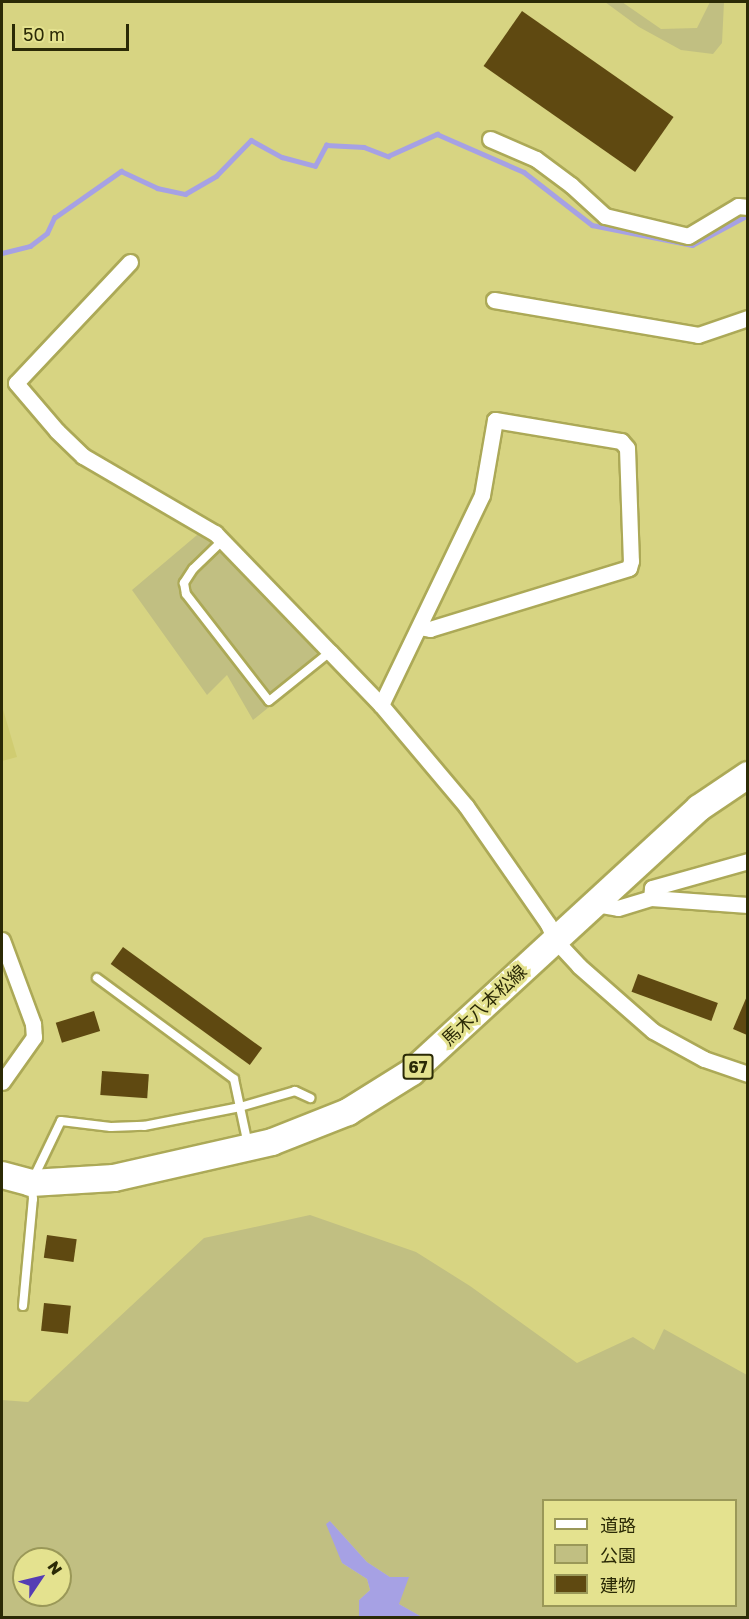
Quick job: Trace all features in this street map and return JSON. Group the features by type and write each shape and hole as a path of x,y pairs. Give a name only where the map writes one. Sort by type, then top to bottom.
{"main road":[{"name":"馬木八本松線","path":"2,1175 31,1183 114,1178 272,1142 348,1112 412,1071 699,808 747,775"}],"street":[{"path":"490,139 536,159 571,185 605,216 688,236 738,206 747,207"},
{"path":"130,262 16,383 57,431 84,456 170,504 222,541 330,652 381,705 466,806 548,924 555,940 579,966 653,1031 704,1059 747,1074"},
{"path":"494,300 698,335 747,318"},
{"path":"381,705 482,495 495,420 621,441 627,448 632,561 629,568 430,628 420,627"},
{"path":"651,898 652,888 747,861"},
{"path":"596,904 618,908 651,898 747,904"},
{"path":"2,940 33,1024 34,1037 2,1082"}],"lane":[{"path":"222,541 193,569 184,583 186,594 269,701 330,652"},
{"path":"97,978 234,1079 249,1146"},
{"path":"23,1306 33,1199 31,1183 61,1121 111,1127 144,1126 240,1107 295,1091 310,1098"}],"shaded area":[{"path":"2,706 17,757 2,761"},
{"path":"330,1521 367,1562 390,1577 409,1577 399,1604 422,1617 359,1617 359,1600 370,1590 367,1579 342,1563 326,1524"}],"green space":[{"path":"605,2 622,2 661,29 697,28 710,2 724,2 722,43 713,54 681,50 639,27"},
{"path":"203,530 328,659 253,720 227,675 207,695 132,590"},
{"path":"310,1215 416,1252 470,1286 577,1363 633,1337 654,1350 664,1329 747,1375 747,1617 422,1617 399,1604 390,1577 367,1562 330,1521 342,1563 367,1579 370,1590 359,1600 359,1617 2,1617 2,1400 28,1402 204,1238"}],"building":[{"path":"522,11 674,117 635,172 484,66"},
{"path":"123,947 262,1048 250,1065 111,964"},
{"path":"638,974 718,1003 711,1021 632,992"},
{"path":"747,996 747,1035 733,1029"},
{"path":"94,1011 100,1031 62,1043 56,1023"},
{"path":"102,1071 149,1074 147,1098 100,1095"},
{"path":"47,1235 77,1239 74,1262 44,1258"},
{"path":"44,1303 71,1306 68,1334 41,1331"}],"waterway":[{"path":"2,253 30,246 47,233 54,218 121,171 157,188 185,194 216,176 251,140 282,157 315,166 326,145 364,147 388,156 437,134 524,172 592,225 692,245 748,215"}]}
